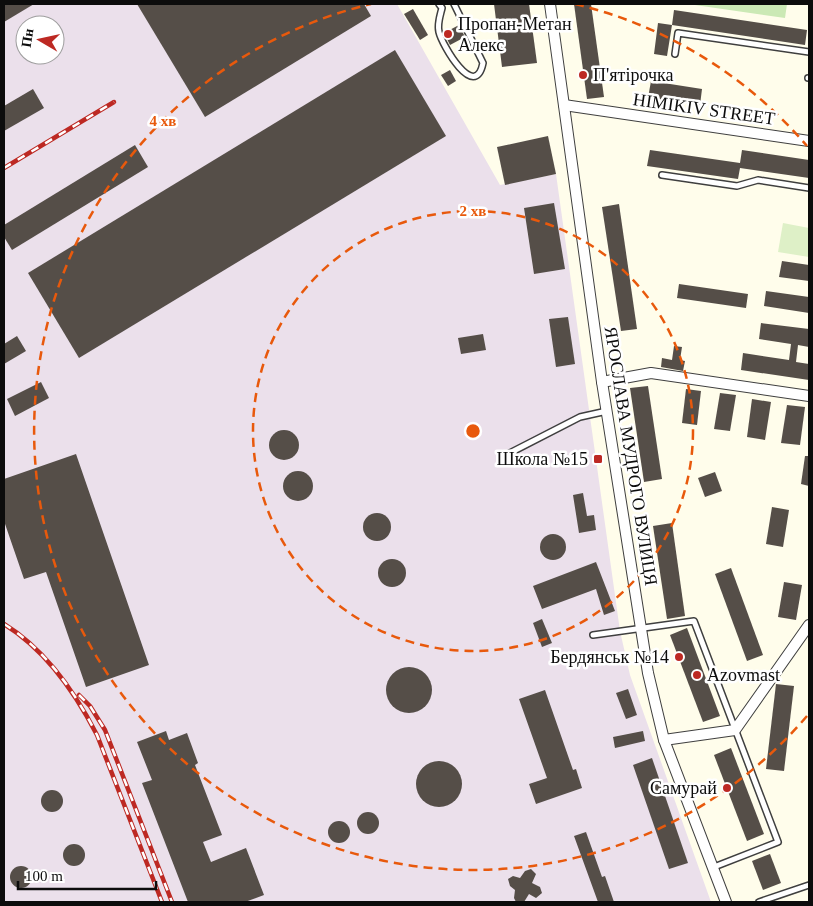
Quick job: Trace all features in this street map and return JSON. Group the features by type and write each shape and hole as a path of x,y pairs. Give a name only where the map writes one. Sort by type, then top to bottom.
{"street":[{"name":"ЯРОСЛАВА МУДРОГО ВУЛИЦЯ","path":"550,4 602,382 648,673 664,740 726,902"},
{"name":"HIMIKIV STREET","path":"564,105 809,141"},
{"path":"602,382 651,373 809,396"},
{"path":"664,740 735,730 809,625"}],"lane":[{"path":"440,4 442,8 438,21 439,33 460,71 470,76 477,75 482,71 483,63 454,4"},
{"path":"675,54 678,33 809,52"},
{"path":"662,175 737,186 758,180 809,188"},
{"path":"502,458 580,417 607,411"},
{"path":"593,635 694,621 778,842 714,867"},
{"path":"759,902 809,885"}],"shaded area":[{"path":"4,4 397,4 500,185 556,174 620,631 630,675 711,902 4,902"}],"green space":[{"path":"688,4 787,4 785,18"},
{"path":"783,223 809,228 809,257 778,252"}],"building":[{"path":"4,4 34,4 15,15 4,22"},
{"path":"137,4 364,4 371,16 205,117"},
{"path":"494,4 529,4 537,63 502,67"},
{"path":"574,4 591,4 604,97 587,99"},
{"path":"413,9 428,35 420,40 404,14"},
{"path":"674,10 807,30 805,45 672,25"},
{"path":"658,23 672,25 667,56 654,54"},
{"path":"459,25 465,37 450,45 444,33"},
{"path":"395,50 446,136 79,358 28,273"},
{"path":"450,70 456,81 448,86 441,75"},
{"path":"651,81 702,89 700,105 648,98"},
{"path":"33,89 44,108 4,131 4,106"},
{"path":"548,136 556,174 505,185 497,147"},
{"path":"135,145 148,167 12,250 4,237 4,225"},
{"path":"650,150 740,163 742,150 809,160 809,178 740,168 738,179 647,166"},
{"path":"554,203 565,269 534,274 524,208"},
{"path":"619,204 637,329 621,331 602,207"},
{"path":"782,261 809,265 809,281 779,277"},
{"path":"679,284 748,294 746,308 677,298"},
{"path":"766,291 809,297 809,313 764,306"},
{"path":"568,317 575,364 556,367 549,319"},
{"path":"761,323 809,329 809,347 798,345 796,362 809,364 809,380 741,370 743,353 789,360 791,344 759,339"},
{"path":"483,334 486,350 461,354 458,338"},
{"path":"17,336 26,351 4,364 4,344"},
{"path":"674,346 682,347 680,360 685,361 683,371 661,367 662,358 672,360"},
{"path":"41,382 49,398 15,416 7,399"},
{"path":"648,386 662,479 644,482 630,388"},
{"path":"686,389 701,391 697,425 682,423"},
{"path":"720,393 736,395 730,431 714,429"},
{"path":"752,399 771,402 765,440 747,437"},
{"path":"787,405 805,407 800,445 781,443"},
{"path":"284,430 290,431 298,439 298,451 290,459 284,460 278,459 270,451 269,445 270,439 278,431"},
{"path":"76,454 149,665 86,687 46,572 24,579 4,521 4,479"},
{"path":"805,456 809,456 809,486 801,484"},
{"path":"298,471 304,472 312,480 312,492 304,500 298,501 292,500 284,492 283,486 284,480 292,472"},
{"path":"715,472 722,491 705,497 698,478"},
{"path":"583,493 587,516 594,515 596,530 579,533 573,495"},
{"path":"772,507 789,510 783,547 766,544"},
{"path":"377,513 387,517 391,527 387,537 377,541 367,537 363,527 367,517"},
{"path":"672,523 685,616 667,619 653,526"},
{"path":"553,534 562,538 566,547 562,556 553,560 544,556 540,547 544,538"},
{"path":"392,559 402,563 406,573 402,583 392,587 382,583 378,573 382,563"},
{"path":"596,562 615,611 604,615 596,589 542,609 533,586"},
{"path":"731,568 763,655 747,661 715,574"},
{"path":"784,582 802,585 796,620 778,617"},
{"path":"542,619 552,643 542,647 533,623"},
{"path":"687,628 720,716 703,722 670,635"},
{"path":"414,667 418,668 428,677 431,681 431,699 422,709 414,713 404,713 396,709 387,699 386,685 390,677 400,668"},
{"path":"776,684 794,686 784,771 766,769"},
{"path":"628,689 637,715 626,719 616,693"},
{"path":"545,690 573,770 576,769 582,788 536,804 529,784 547,778 519,699"},
{"path":"166,731 169,740 187,733 198,763 195,765 222,835 203,842 211,862 246,848 264,895 245,902 188,902 142,783 152,780 137,742"},
{"path":"643,731 645,741 615,748 613,737"},
{"path":"731,748 764,834 747,841 714,755"},
{"path":"652,758 688,863 669,869 633,765"},
{"path":"444,761 448,762 458,771 461,775 461,793 452,803 444,807 434,807 426,803 417,793 416,779 420,771 430,762"},
{"path":"52,790 62,797 63,801 56,811 52,812 42,805 41,801 48,791"},
{"path":"368,812 376,815 379,823 376,831 368,834 360,831 357,823 360,815"},
{"path":"339,821 347,824 350,832 347,840 339,843 331,840 328,832 331,824"},
{"path":"586,832 602,877 605,876 614,902 598,902 574,836"},
{"path":"74,844 84,851 85,855 78,865 74,866 64,859 63,855 70,845"},
{"path":"770,854 781,883 763,890 752,861"},
{"path":"21,866 31,873 32,877 25,887 21,888 11,881 10,877 17,867"},
{"path":"531,869 536,874 532,883 540,887 542,893 536,898 529,894 524,902 516,902 514,898 515,890 510,886 508,879 513,876 520,878 525,871"}],"railway":[{"path":"4,168 114,102"},
{"path":"4,624 19,634 46,659 79,703 97,735 162,902"},
{"path":"79,695 90,706 105,730 172,902"}],"place":[{"name":"Пропан-Метан Алекс","path":"448,34"},
{"name":"П'ятірочка","path":"583,75"},
{"name":"Школа №15","path":"598,459"},
{"name":"Бердянськ №14","path":"679,657"},
{"name":"Azovmast","path":"697,675"},
{"name":"Самурай","path":"727,788"}]}
